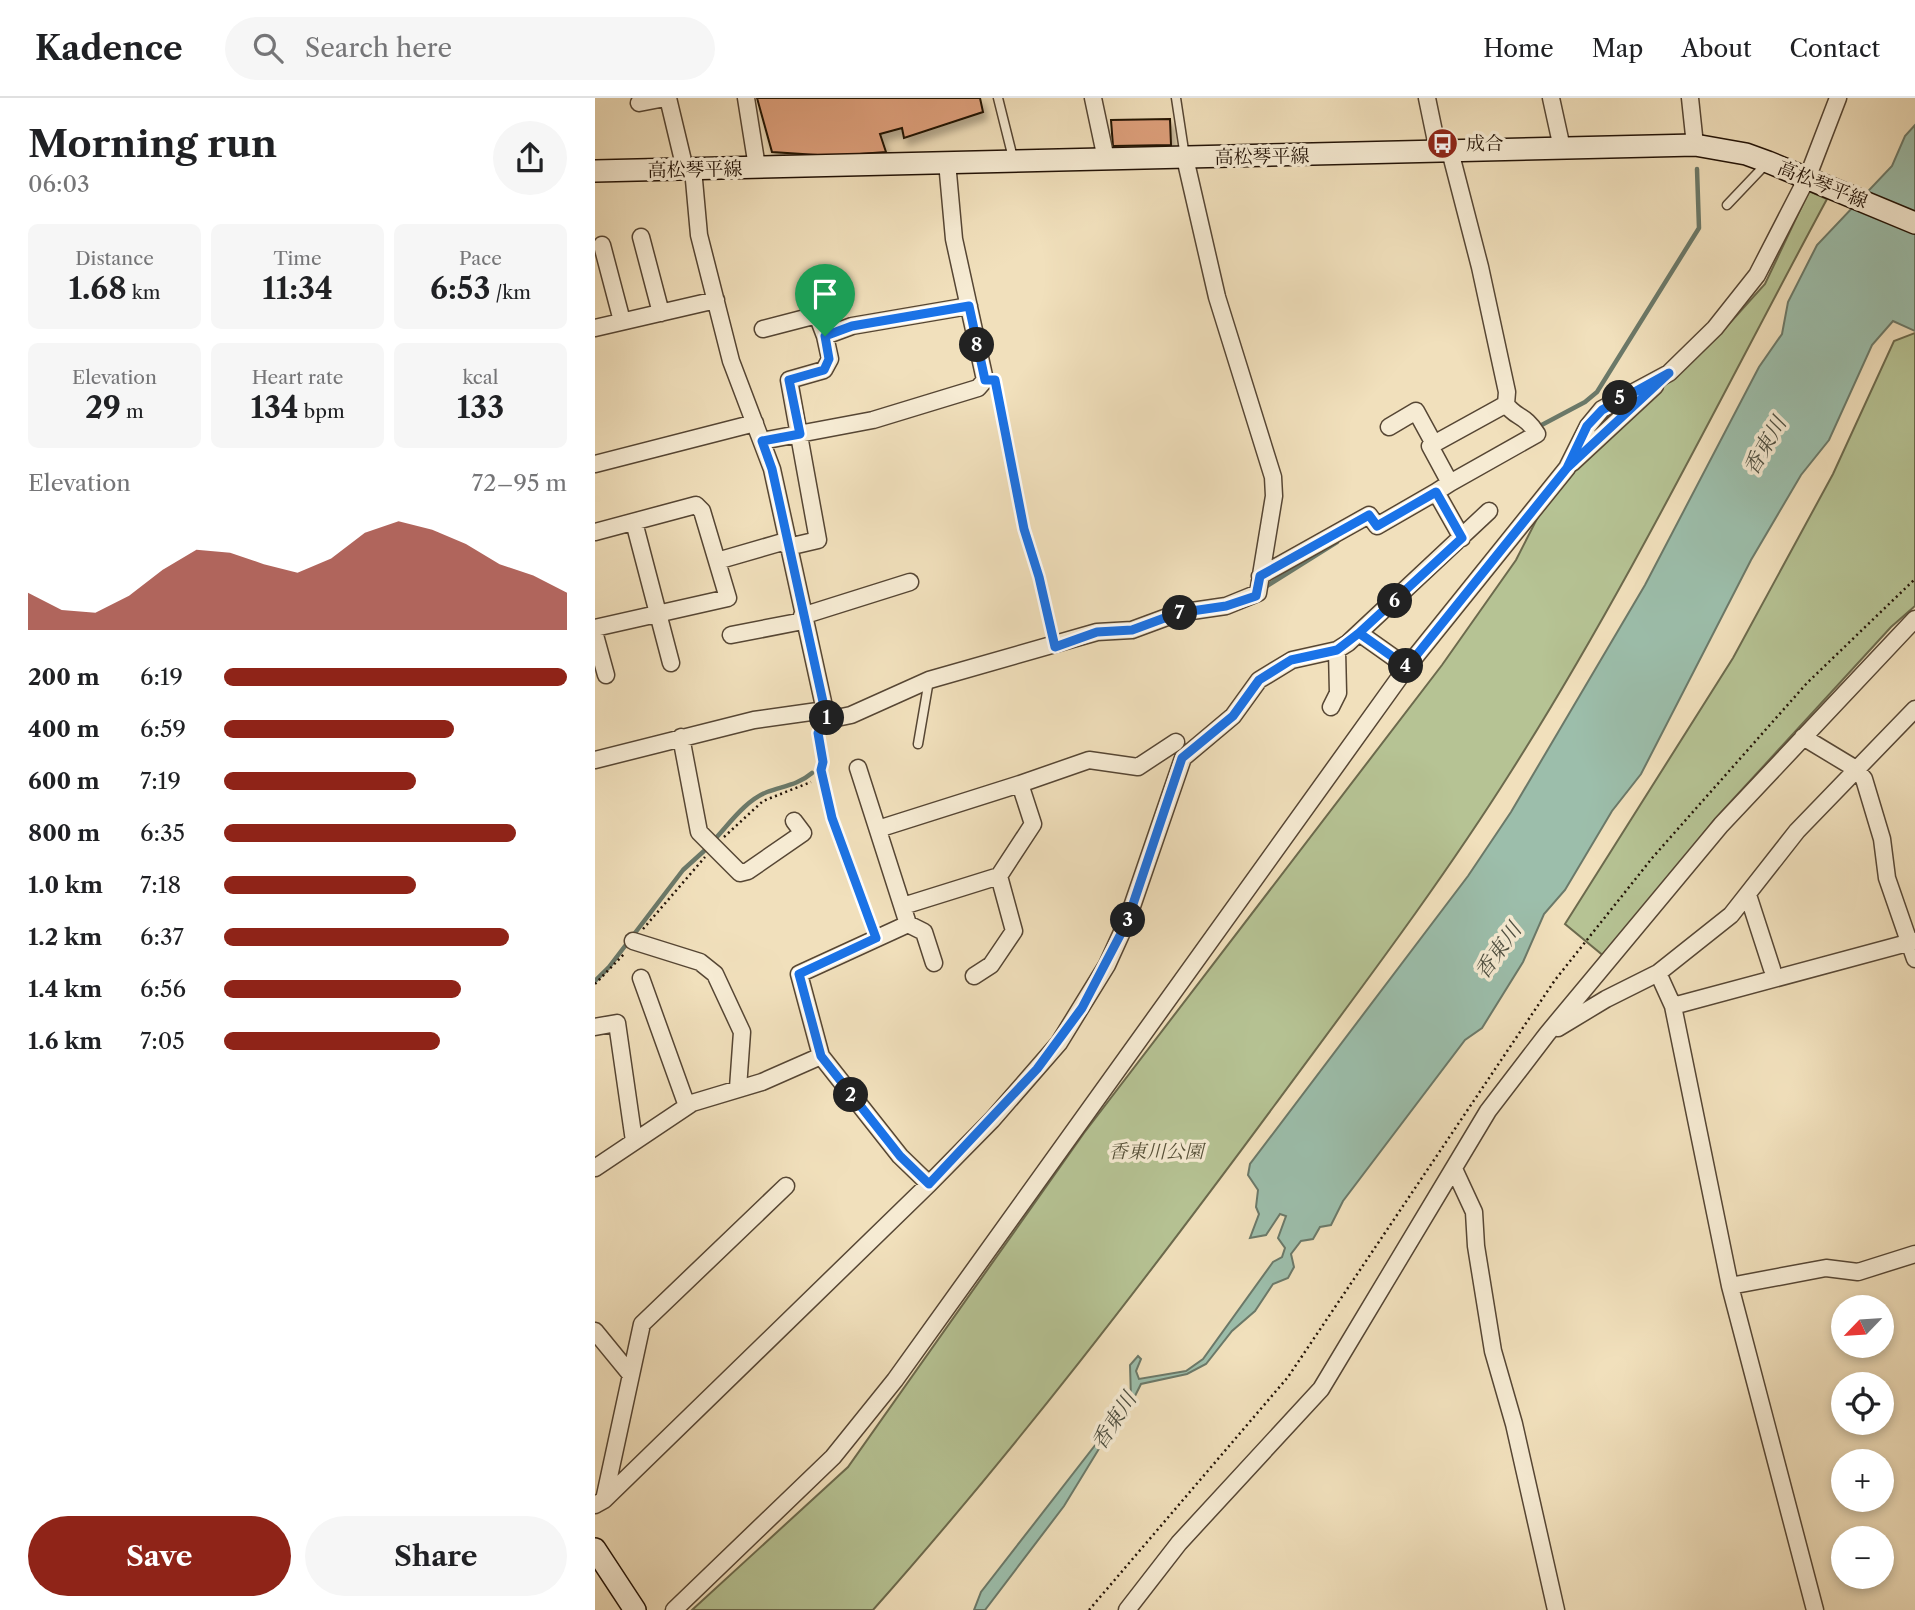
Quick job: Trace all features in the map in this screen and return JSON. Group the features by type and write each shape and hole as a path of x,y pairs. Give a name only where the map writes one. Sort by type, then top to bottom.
{"main road":[{"name":"高松琴平線","path":"595,171 1695,145 1746,154 1813,178 1915,223"},
{"path":"595,1549 635,1610"}],"street":[{"path":"639,103 666,98 689,169 699,235 731,361 772,469 802,618 826,715"},
{"path":"746,98 757,167"},
{"path":"1093,98 1106,159"},
{"path":"595,760 754,720 851,715 929,680 1054,642 1097,632 1146,626 1178,613 1226,606 1369,515 1377,526 1445,483 1537,434 1528,419 1510,411 1506,404 1504,366 1427,98"},
{"path":"1551,98 1562,148"},
{"path":"1690,98 1695,145"},
{"path":"674,1610 833,1457 895,1380 1407,667 1567,468 1587,426 1602,410 1669,373 1715,328 1757,275 1813,178 1838,98"},
{"path":"1185,158 1217,297 1273,477 1274,496 1259,585"},
{"path":"762,441 873,419 978,388 985,380 954,239 947,162"},
{"path":"641,237 661,313"},
{"path":"603,245 622,321"},
{"path":"595,328 716,300"},
{"path":"825,336 852,326 969,306"},
{"path":"717,561 787,544 818,540 789,380 824,370 829,359 825,336 817,315 763,329"},
{"path":"1462,538 1430,446 1506,404"},
{"path":"1389,427 1416,411 1434,444"},
{"path":"595,464 755,423"},
{"path":"595,532 696,505 702,510 728,598 595,628"},
{"path":"600,1502 929,1184 1037,1069 1082,1008 1127,922 1182,758 1233,716 1259,680 1291,660 1337,650 1359,633 1489,511"},
{"path":"634,522 671,663"},
{"path":"731,635 802,618 910,582"},
{"path":"1127,1610 1179,1543 1321,1390 1455,1171 1488,1111 1547,1034 1721,825 1915,619"},
{"path":"1359,633 1407,667"},
{"path":"595,635 606,675"},
{"path":"1331,707 1338,694 1337,650"},
{"path":"1547,1034 1606,999 1658,973 1731,915 1797,831 1915,709"},
{"path":"681,737 699,832 712,849 740,873 748,872 803,833 794,821"},
{"path":"1803,737 1856,769 1864,779 1882,839 1887,878 1913,942 1915,959"},
{"path":"878,830 1089,760 1138,767 1176,742"},
{"path":"858,768 908,924 924,932 934,963"},
{"path":"903,906 999,876 1033,824 1020,784"},
{"path":"975,976 991,965 1014,931 999,876"},
{"path":"1748,895 1772,969"},
{"path":"908,924 799,974 821,1056 900,1156 929,1184"},
{"path":"633,941 701,962 715,974 741,1032 738,1088"},
{"path":"1673,1006 1913,942"},
{"path":"1658,973 1673,1006 1730,1286 1815,1610"},
{"path":"641,978 687,1106"},
{"path":"595,1027 617,1023 634,1141"},
{"path":"595,1168 687,1106 762,1082 821,1056"},
{"path":"1455,1171 1474,1212 1476,1245 1493,1351 1514,1424 1556,1610"},
{"path":"600,1502 642,1324 786,1185"},
{"path":"1730,1286 1826,1268 1858,1272 1915,1254"},
{"path":"595,1331 631,1375"},
{"path":"1141,1592 1145,1610"}],"lane":[{"path":"998,98 1013,161"},
{"path":"1176,98 1185,158"},
{"path":"1727,205 1768,162"},
{"path":"985,380 995,380 1024,529 1054,642"},
{"path":"918,744 929,680"},
{"path":"826,715 818,733 823,762 821,770 832,818 876,938"}],"path":[{"path":"595,984 611,970 712,849 763,801 798,789 811,781 821,770"}],"green space":[{"name":"香東川公園","path":"1809,191 1827,199 1674,488 1555,701 1455,856 1366,982 1079,1363 978,1488 873,1610 692,1610 848,1467 1084,1133 1442,665 1516,560 1543,507 1578,466 1719,335 1765,284"},
{"path":"1915,333 1915,606 1891,627 1715,819 1605,957 1565,924 1733,658 1833,474 1894,341"}],"water":[{"name":"香東川","path":"1915,125 1915,331 1893,321 1872,345 1829,440 1801,475 1751,560 1641,774 1612,811 1565,890 1544,914 1523,962 1482,1028 1465,1040 1343,1201 1331,1225 1320,1227 1313,1239 1301,1241 1291,1254 1294,1267 1288,1278 1273,1284 1255,1311 1232,1331 1206,1364 1187,1374 1141,1384 1131,1404 1108,1434 1064,1506 985,1610 974,1610 981,1592 1131,1399 1130,1365 1138,1356 1141,1359 1136,1371 1139,1379 1186,1371 1203,1359 1273,1262 1282,1257 1285,1248 1278,1238 1286,1216 1280,1214 1266,1235 1250,1238 1259,1214 1256,1207 1258,1190 1248,1175 1250,1164 1468,876 1511,812 1645,585 1759,367 1782,334 1788,302 1817,245 1892,166 1905,136"}],"building":[{"path":"757,98 980,98 983,112 904,138 902,128 880,134 886,152 833,156 772,152"},
{"path":"1170,119 1171,145 1113,146 1111,120"}],"waterway":[{"path":"1536,428 1585,402 1597,392 1699,228 1697,169"},
{"path":"1262,589 1337,542"},
{"path":"714,840 738,813 759,796 790,785 812,773"},
{"path":"595,981 609,967 683,870 704,851"}],"place":[{"name":"成合","path":"1443,143"}],"route":[{"path":"825,336 829,359 824,370 789,380 800,434 762,441 772,469 803,621 827,720 818,733 823,762 821,770 832,818 870,928 876,938 799,974 821,1056 900,1156 929,1184 1037,1069 1059,1043 1082,1008 1107,965 1127,922 1182,758 1233,716 1259,680 1291,660 1337,650 1359,633 1407,667 1567,468 1669,373 1620,398 1602,410 1587,426 1567,468 1501,547 1407,667 1359,633 1462,538 1436,492 1377,526 1369,515 1268,574 1260,576 1256,596 1226,606 1178,613 1132,630 1097,632 1055,647 1039,577 1024,529 995,380 985,380 969,306 852,326 825,336"}]}
